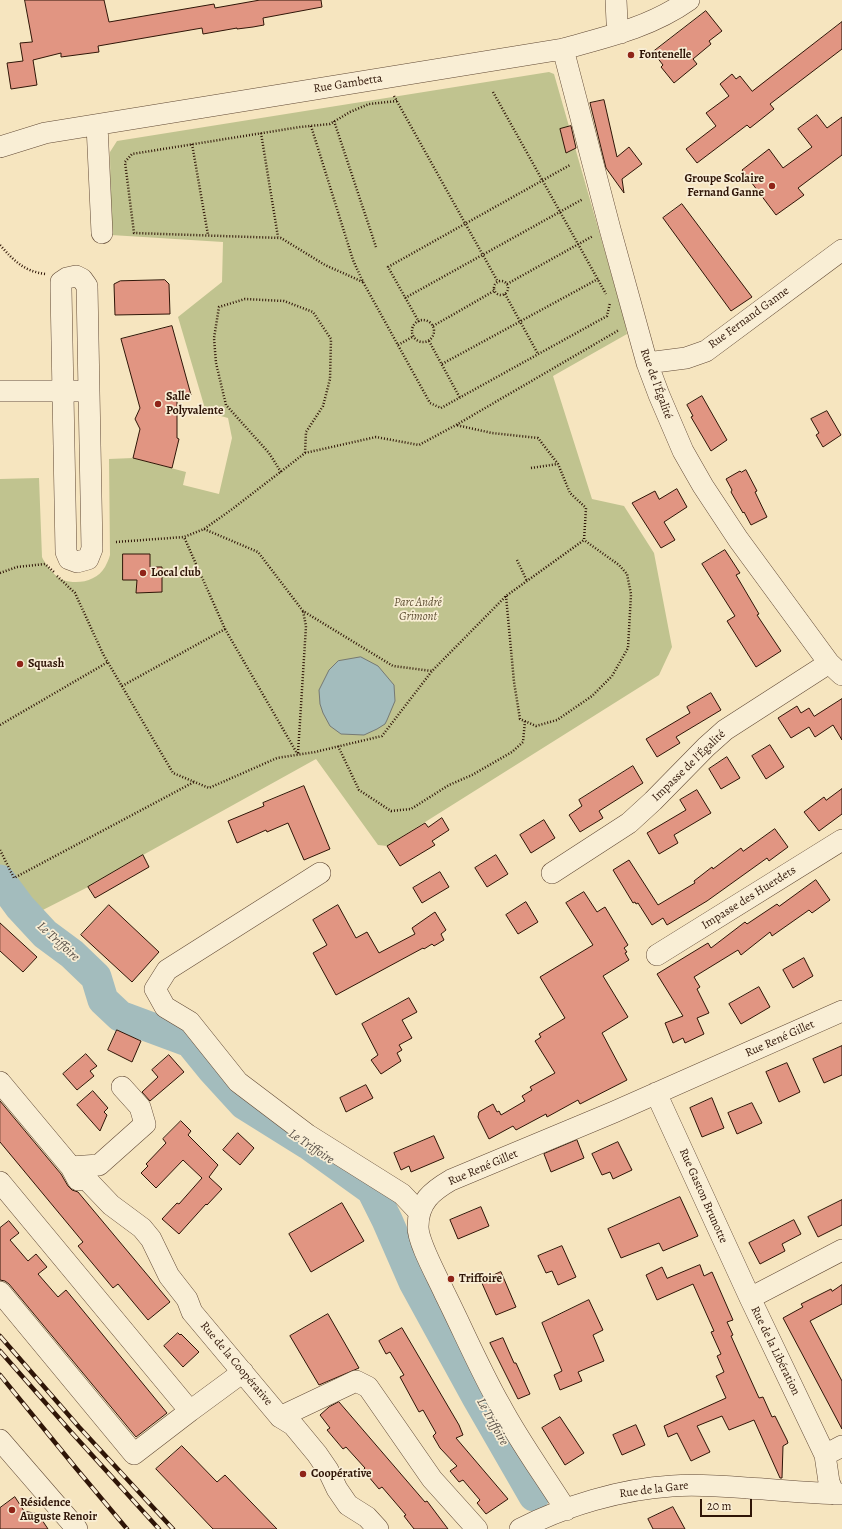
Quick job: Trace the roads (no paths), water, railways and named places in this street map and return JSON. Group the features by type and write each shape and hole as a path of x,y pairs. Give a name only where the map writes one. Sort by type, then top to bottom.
{"street":[{"path":"616,0 617,22 620,33"},
{"name":"Rue Gambetta","path":"0,147 45,133 562,49 620,33 672,12 689,0"},
{"name":"Rue de l'Égalité","path":"562,49 634,321 647,363 683,451 703,486 738,539 836,669"},
{"path":"97,125 102,233"},
{"name":"Rue Fernand Ganne","path":"647,363 686,358 706,351 842,250"},
{"path":"76,276 82,279 87,286 92,549 88,559 77,562 69,559 66,552 63,391 61,282 67,278 76,276"},
{"path":"0,391 89,392"},
{"name":"Impasse de l'Égalité","path":"552,873 629,823 653,801 706,747 726,730 836,669"},
{"name":"Impasse des Huerdets","path":"657,955 842,840"},
{"path":"320,873 167,970 155,989 165,1007 190,1022 238,1082 308,1135 402,1194 420,1212"},
{"name":"Rue René Gillet","path":"566,1510 500,1405 424,1247 418,1229 420,1212 430,1194 451,1180 614,1112 842,1011"},
{"name":"Rue de la Coopérative","path":"1,1086 71,1167 84,1190 117,1225 134,1237 162,1283 179,1306 192,1312 280,1417 285,1430 313,1464 326,1494 345,1516 363,1529"},
{"path":"71,1167 99,1165 145,1124 140,1107 122,1087"},
{"name":"Rue Gaston Brunotte","path":"656,1093 750,1298"},
{"path":"0,1182 190,1411"},
{"name":"Rue de la Libération","path":"838,1494 829,1482 833,1450 750,1298 842,1250"},
{"path":"0,1292 134,1454 243,1372"},
{"path":"280,1417 356,1381 368,1387 432,1479 477,1529"},
{"name":"Rue de la Coopérative","path":"280,1417 293,1425 317,1454 348,1505 367,1517 378,1529"},
{"path":"0,1440 77,1529"},
{"name":"Rue de la Gare","path":"520,1529 566,1510 614,1494 671,1486 707,1485 838,1494"}],"water":[{"path":"361,657 378,666 394,685 395,701 385,724 377,729 364,735 341,734 330,726 323,713 320,704 319,690 329,670 338,661"}],"waterway":[{"name":"Le Triffoire","path":"0,880 20,907 45,934 72,954 96,977 103,1000 120,1016 190,1042 244,1104 308,1144 372,1190 414,1282 477,1397 534,1496"}],"railway":[{"path":"0,1336 79,1427 173,1529"},
{"path":"0,1351 159,1529"},
{"path":"0,1375 127,1529"}],"place":[{"name":"Fontenelle","path":"631,55"},
{"name":"Groupe Scolaire Fernand Ganne","path":"772,186"},
{"name":"Salle Polyvalente","path":"158,404"},
{"name":"Local club","path":"143,573"},
{"name":"Squash","path":"20,664"},
{"name":"Triffoire","path":"451,1279"},
{"name":"Coopérative","path":"303,1474"},
{"name":"Résidence Auguste Renoir","path":"12,1510"}],"park label":[{"name":"Parc André Grimont","path":"418,610"}]}
